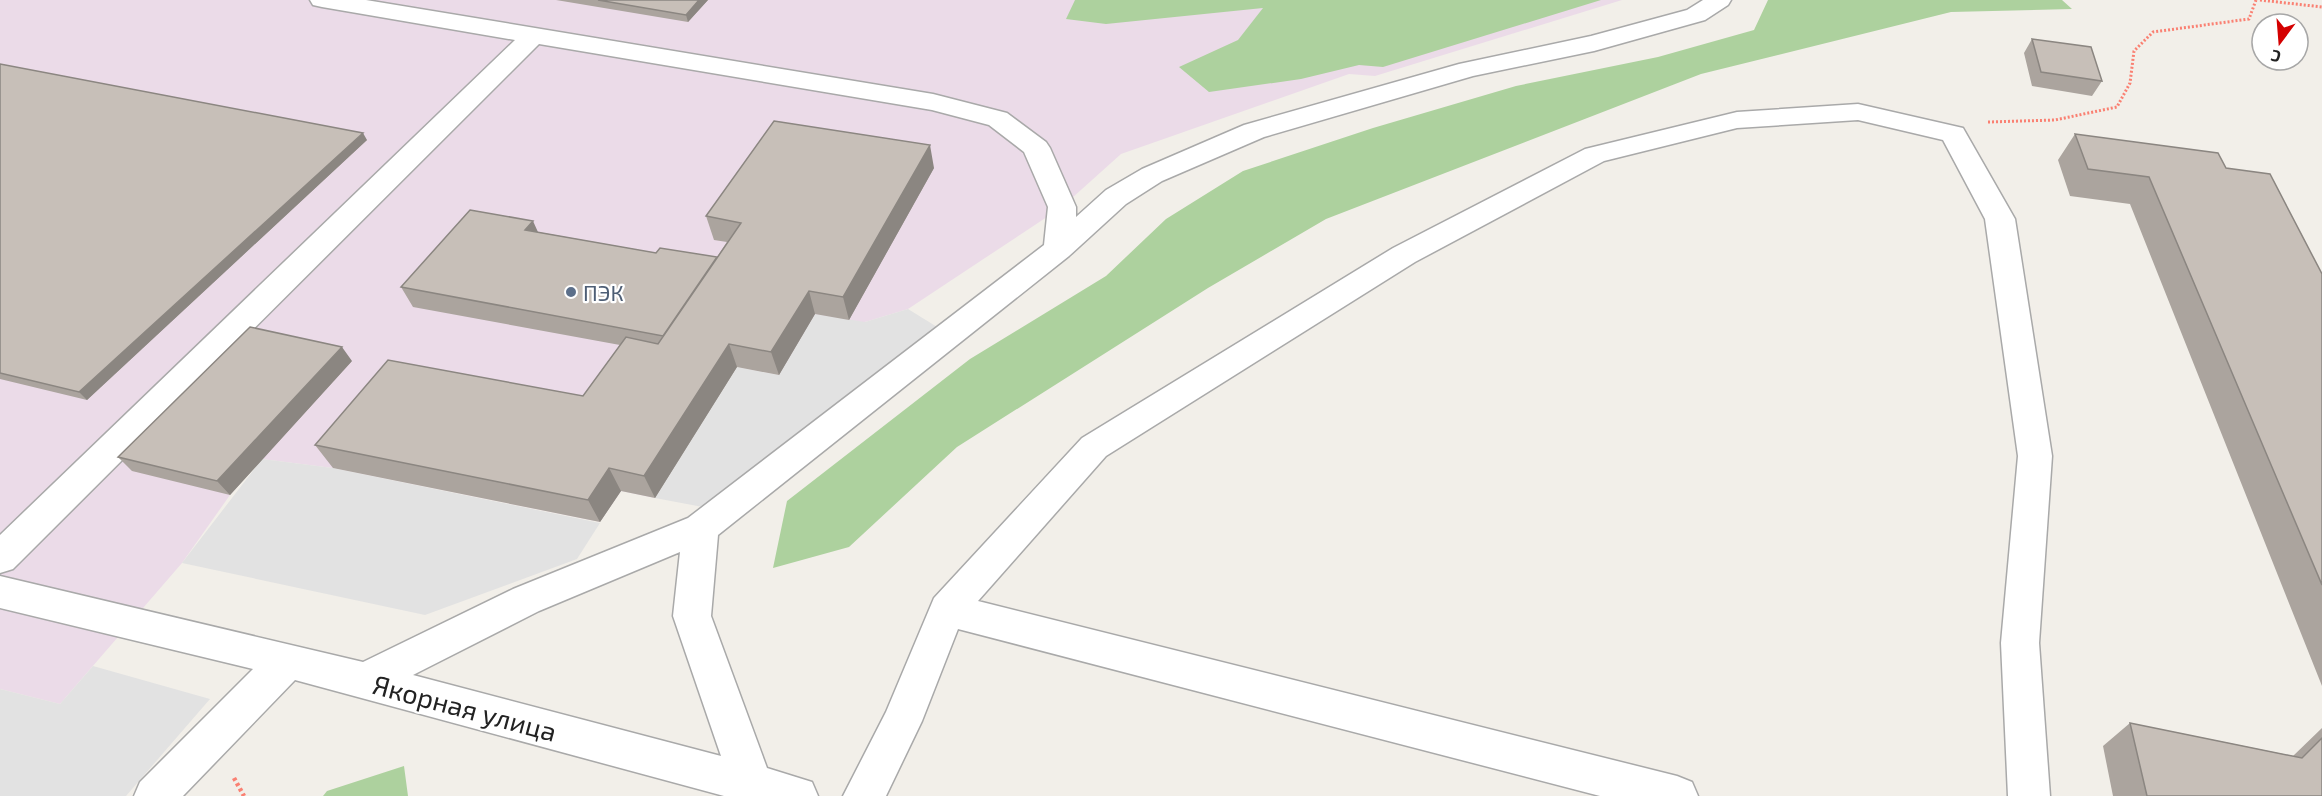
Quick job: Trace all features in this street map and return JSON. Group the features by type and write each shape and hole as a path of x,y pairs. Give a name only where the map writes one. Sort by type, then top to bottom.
{"street":[{"path":"322,0 933,102 998,119 1036,148 1062,207 1059,249"},
{"path":"364,680 526,600 701,528 1059,249 1116,197 1152,175 1254,131 1468,69 1594,44 1696,15 1719,0"},
{"path":"0,558 534,35"},
{"path":"864,796 902,721 947,610 1094,447 1404,255 1595,155 1737,120 1858,112 1953,134 2000,219 2035,456 2020,643 2029,796"},
{"path":"701,528 692,616 752,785"},
{"name":"Якорная улица","path":"0,592 288,660 797,796"},
{"path":"947,610 1677,796"},
{"path":"156,796 288,660"}],"path":[{"path":"1953,134 1984,122 2055,120 2117,107 2130,83 2134,51 2153,32 2249,19 2258,0 2322,7"}],"shaded area":[{"path":"0,0 1622,0 1375,76 1349,74 1121,154 1062,207 908,309 865,322 779,375 737,367 655,498 621,491 600,522 333,468 262,459 230,495 182,563 60,704 0,689"},
{"path":"908,309 942,330 708,508 655,498 737,367 779,375 815,314 865,322"},
{"path":"262,459 333,468 600,523 577,559 425,615 182,563"},
{"path":"93,666 210,699 126,796 0,796 0,689 60,704"}],"green space":[{"path":"1075,0 1601,0 1383,67 1359,65 1301,79 1209,92 1179,67 1238,40 1263,8 1106,24 1066,19"},
{"path":"1768,0 2062,0 2072,9 1951,12 1701,74 1326,219 1208,288 957,447 849,547 773,568 787,501 970,359 1106,276 1166,219 1243,171 1373,128 1516,86 1658,57 1754,30"},
{"path":"404,766 408,796 323,796 327,791"}],"building":[{"path":"598,0 699,0 686,15"},
{"path":"2032,39 2091,47 2102,81 2041,72"},
{"path":"0,64 363,133 79,392 0,373"},
{"path":"774,121 930,145 843,297 809,291 771,352 729,344 644,476 609,468 588,500 315,445 388,360 583,396 626,337 658,344 741,223 706,216"},
{"path":"2075,134 2218,153 2226,168 2270,174 2322,274 2322,585 2149,177 2088,169"},
{"name":"ПЭК","path":"470,210 533,221 525,230 656,253 660,248 717,257 663,336 401,287"},
{"path":"250,327 342,347 217,481 118,457"},
{"path":"2130,723 2302,758 2322,738 2322,796 2147,796"}],"place":[{"name":"ПЭК","path":"571,292"}]}
